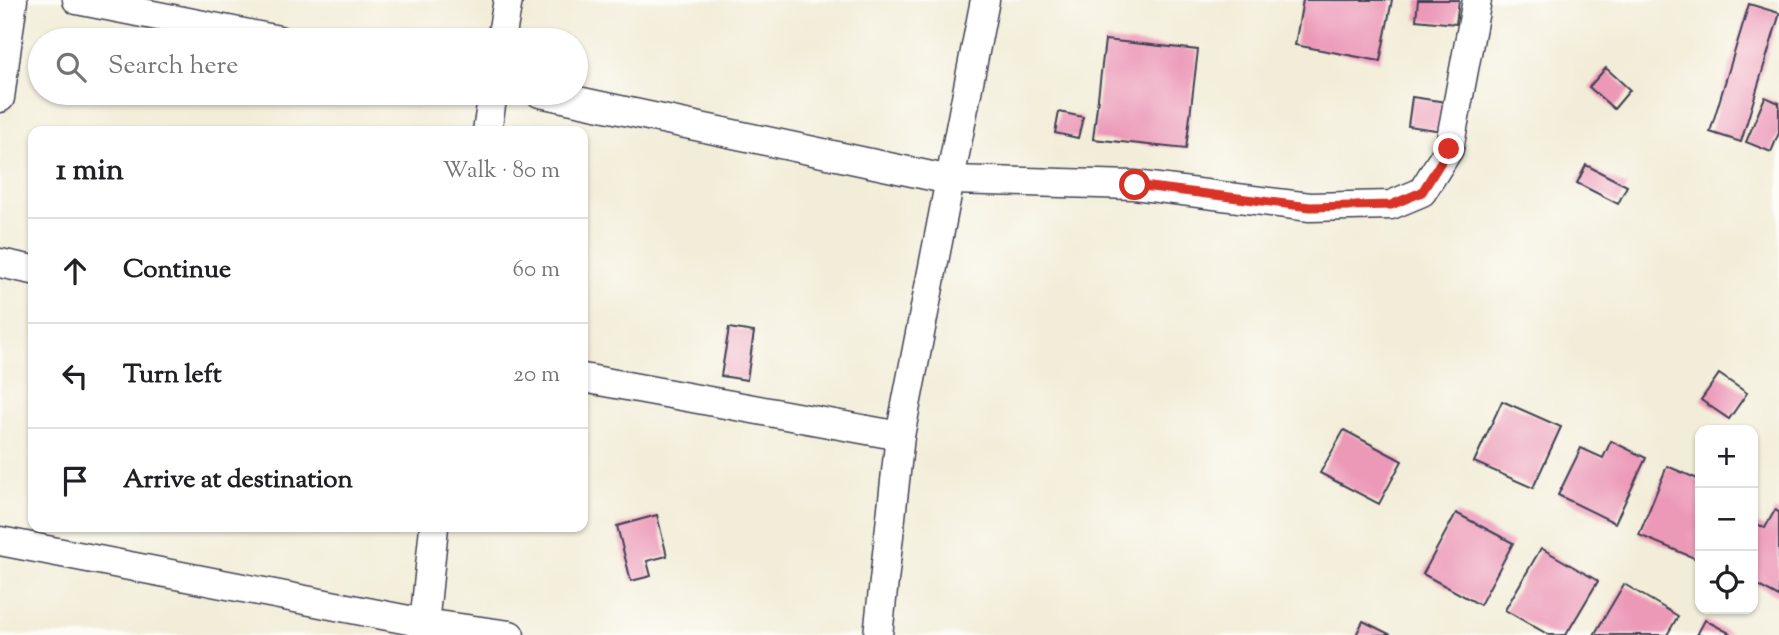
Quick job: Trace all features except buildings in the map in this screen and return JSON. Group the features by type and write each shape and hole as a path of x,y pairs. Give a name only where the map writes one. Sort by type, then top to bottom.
{"street":[{"path":"0,98 13,0"},
{"path":"77,0 218,28"},
{"path":"503,28 508,0"},
{"path":"878,635 900,436 985,0"},
{"path":"588,103 950,180 1135,185 1310,207 1391,205 1422,192 1449,149 1477,0"},
{"path":"488,126 491,105"},
{"path":"0,263 28,269"},
{"path":"588,379 900,436"},
{"path":"424,629 434,532"},
{"path":"0,541 424,629 510,635"}],"route":[{"path":"1135,185 1310,207 1391,205 1422,192 1449,149"}]}
